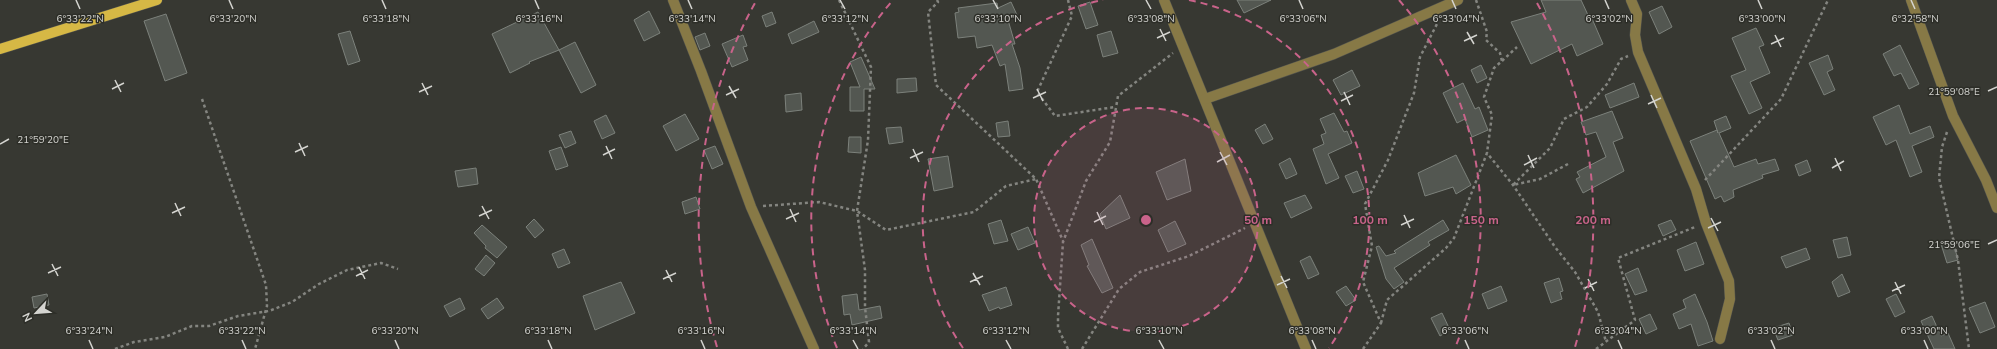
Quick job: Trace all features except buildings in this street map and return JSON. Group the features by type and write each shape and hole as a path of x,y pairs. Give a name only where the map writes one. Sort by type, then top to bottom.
{"main road":[{"path":"0,48 157,0"}],"street":[{"path":"673,0 751,207 814,349"},
{"path":"1164,0 1306,349"},
{"path":"1204,99 1334,54 1458,0"},
{"path":"1631,0 1637,14 1635,35 1638,52 1696,190 1706,223 1729,281 1731,290 1720,339"},
{"path":"1911,0 1953,116 1986,180 1997,208"}],"path":[{"path":"839,0 871,67 868,140 857,211 865,270 865,307 869,342 863,349"},
{"path":"938,0 938,2 928,12 936,86 1036,179 1063,242"},
{"path":"1068,0 1072,16 1037,92 1055,116 1116,107"},
{"path":"1476,0 1487,32 1486,40 1500,53 1502,61"},
{"path":"1696,190 1781,99 1828,0"},
{"path":"1381,323 1363,282 1372,246 1365,204 1388,160 1414,93 1420,57 1448,4"},
{"path":"1068,349 1058,328 1063,242 1089,174 1110,142 1118,96 1122,91 1168,58 1173,53 1180,38"},
{"path":"1363,349 1381,323 1387,300 1446,248 1454,238 1488,153 1492,115 1484,97 1494,68 1517,47"},
{"path":"1513,185 1550,148 1564,119 1587,107 1607,84 1622,59 1638,52"},
{"path":"202,99 266,284 265,312 255,349"},
{"path":"1953,116 1942,147 1939,178 1958,260 1969,349"},
{"path":"1488,153 1513,185 1555,247 1576,272 1598,312 1606,342"},
{"path":"1513,185 1540,179 1568,164"},
{"path":"751,207 819,202 857,211 886,230 974,212 1006,186 1036,179"},
{"path":"1596,349 1635,320 1618,258 1706,223"},
{"path":"1082,349 1119,289 1140,272 1189,256 1254,224"},
{"path":"114,349 134,342 165,337 192,326 209,326 238,316 265,312 292,302 319,284 346,270 381,263 398,269"}]}
